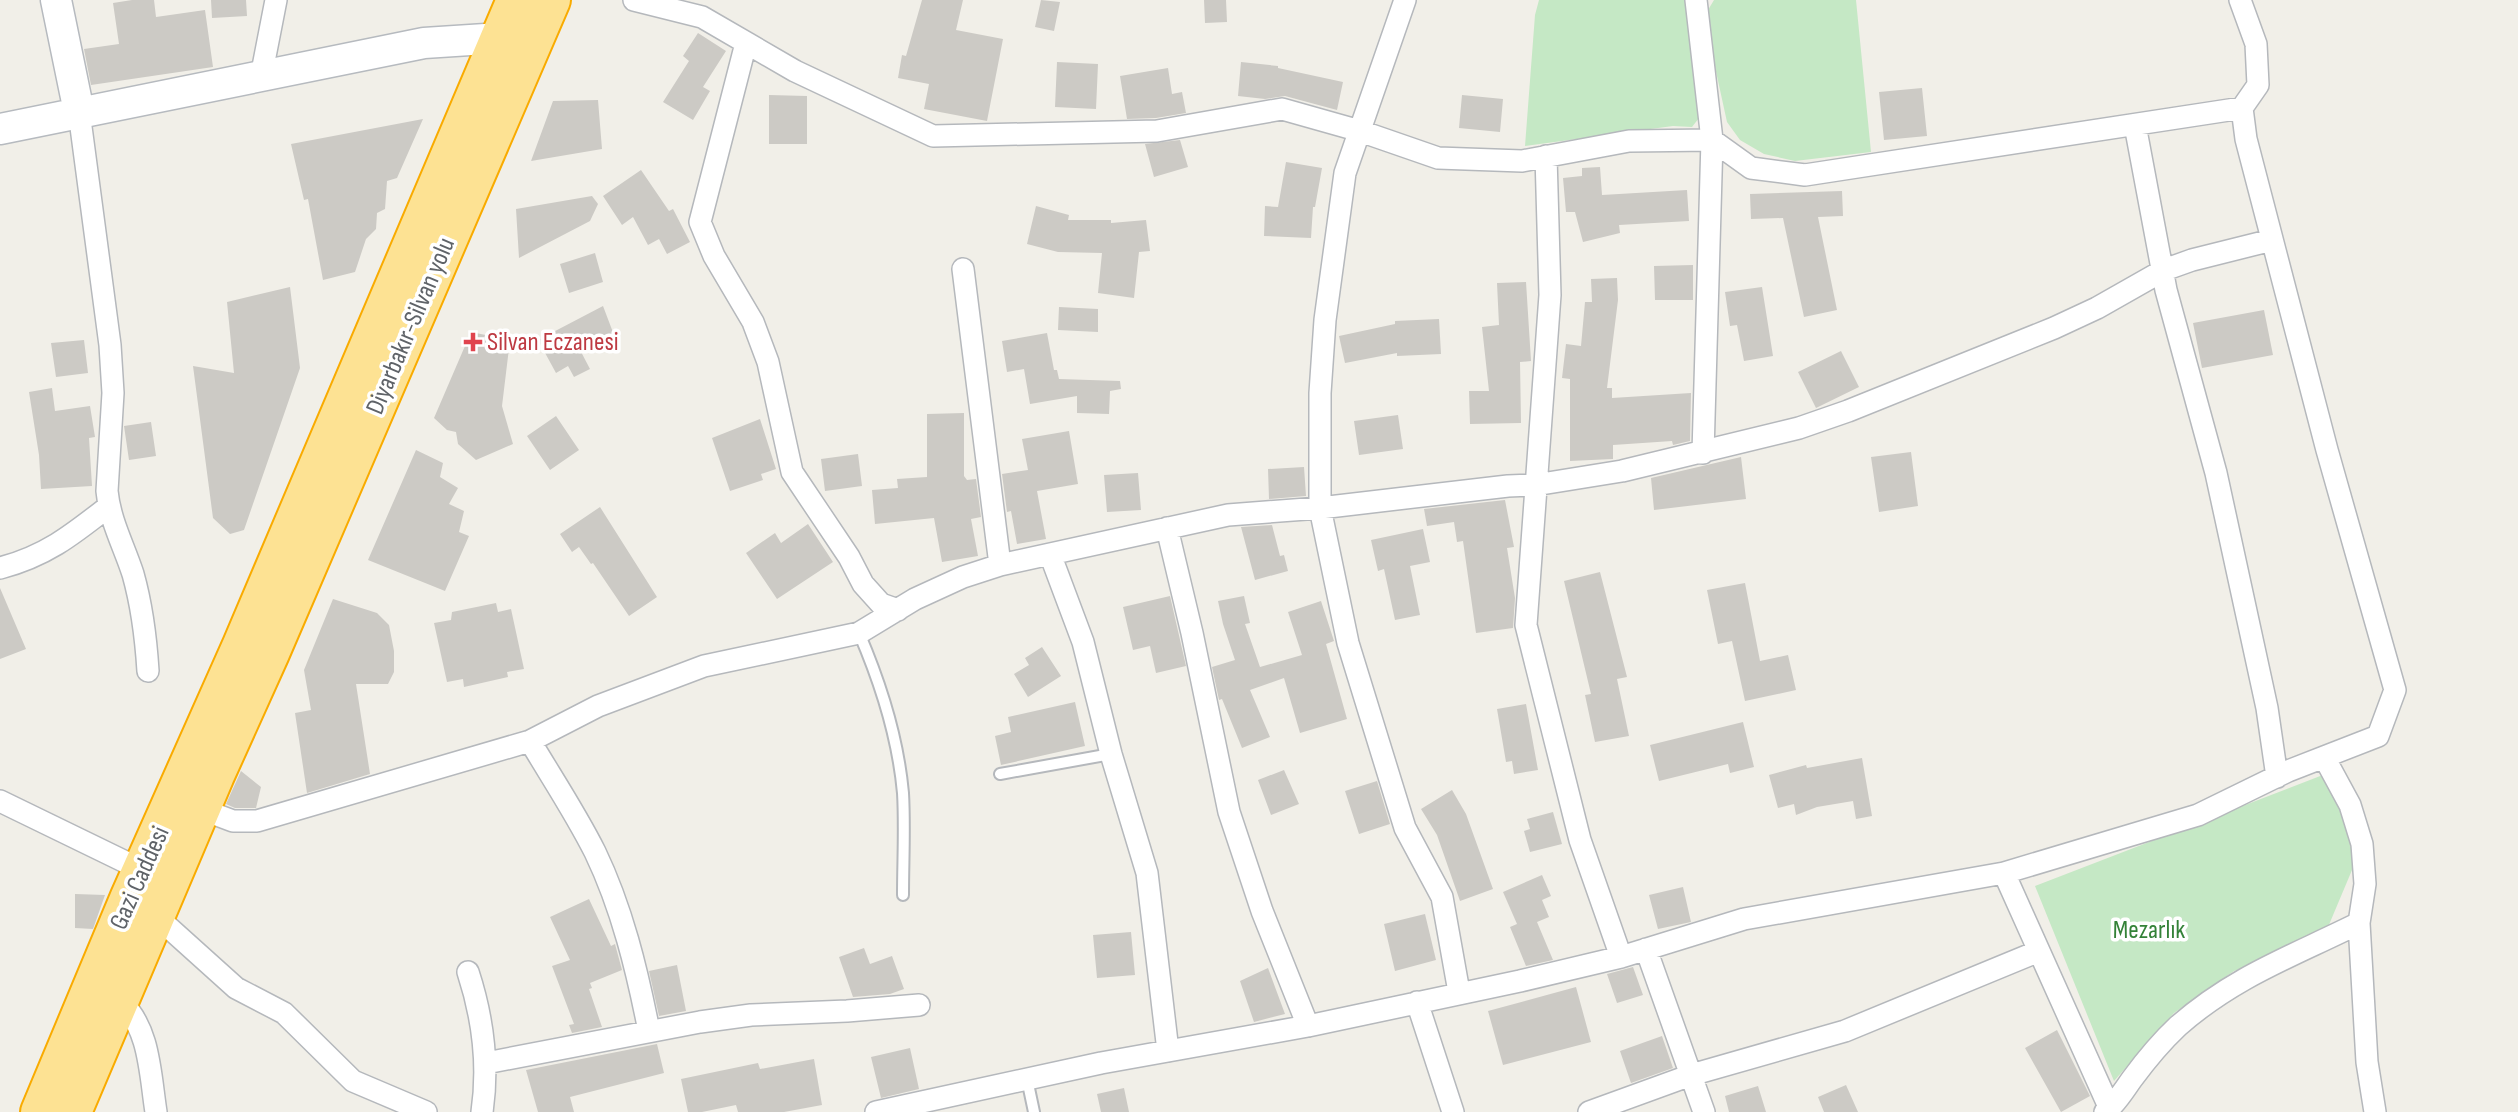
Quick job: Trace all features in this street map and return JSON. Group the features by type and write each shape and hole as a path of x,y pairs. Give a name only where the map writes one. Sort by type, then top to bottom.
{"highway":[{"name":"Diyarbakır-Silvan yolu","path":"515,44 516,0"},
{"name":"Diyarbakır-Silvan yolu","path":"256,649 515,44 551,0"},
{"name":"Gazi Caddesi","path":"72,1112 201,809 256,649"},
{"name":"Gazi Caddesi","path":"40,1112 129,899 256,649"}],"street":[{"path":"56,0 79,112 110,345 113,393 107,491 109,506 133,573 140,604 148,671"},
{"path":"261,77 276,0"},
{"path":"1405,0 1345,173 1325,320 1320,393 1320,508 1348,643 1405,828 1442,897 1459,992"},
{"path":"1696,0 1712,140 1703,453"},
{"path":"877,1112 1027,1079 1308,1026 1520,981 1621,957 1744,919 2004,873 2198,814 2277,776 2378,736 2395,690 2327,450 2246,139 2242,108 2258,85 2256,44 2240,0"},
{"path":"644,1 702,18 795,71 933,136 1157,131 1282,109 1360,131 1438,158 1522,160 1629,141 1712,140 1751,168 1805,175 2242,108"},
{"path":"0,129 424,43 515,44"},
{"path":"746,43 700,222 714,256 753,322 768,362 792,472 849,557 863,584 881,604 898,610"},
{"path":"2135,125 2166,290 2216,473 2267,708 2277,776"},
{"path":"1546,156 1550,295 1526,625 1580,841 1621,957"},
{"path":"201,809 233,821 257,821 530,741 598,706 704,666 859,633 915,599 963,577 1000,565 1228,515 1535,485 1622,471 1799,428 2054,328 2097,308 2164,270 2192,260 2272,240"},
{"path":"963,270 1000,565"},
{"path":"0,568 22,562 54,547 109,506"},
{"path":"1167,528 1229,812 1262,911 1308,1026"},
{"path":"1050,554 1083,642 1111,754 1147,873 1168,1051"},
{"path":"530,741 580,823 609,886 631,950 649,1031"},
{"path":"2324,757 2350,805 2362,844 2365,884 2359,923 2367,1062 2375,1112"},
{"path":"0,801 144,871"},
{"path":"2004,873 2107,1110 2176,1028 2206,1003 2239,980 2359,923"},
{"path":"156,916 236,988 284,1013 354,1082 426,1112"},
{"path":"1646,949 1704,1112"},
{"path":"1589,1112 1691,1075 1845,1031 2039,951"},
{"path":"468,972 481,1017 486,1063 482,1112"},
{"path":"120,1001 131,1011 143,1036 156,1112"},
{"path":"1417,1002 1453,1112"},
{"path":"486,1063 649,1031 751,1015 919,1005"}],"lane":[{"path":"859,633 880,686 897,757 903,794 903,895"},
{"path":"1000,774 1111,754"},
{"path":"1027,1079 1034,1112"}],"green space":[{"path":"1539,0 1685,0 1699,118 1692,127 1673,126 1525,146 1535,15"},
{"path":"1714,0 1856,0 1871,152 1795,161 1764,154 1740,140 1727,122 1715,67 1708,10"},
{"name":"Mezarlık","path":"2328,773 2360,851 2323,939 2234,971 2174,1013 2114,1081 2035,886"}],"building":[{"path":"154,0 156,17 205,10 213,67 91,85 84,49 119,44 113,3"},
{"path":"211,0 246,0 247,16 212,18"},
{"path":"922,0 963,0 956,30 1003,39 987,121 924,109 929,84 898,78 902,55 906,56"},
{"path":"1041,0 1060,2 1054,31 1035,27"},
{"path":"1204,0 1226,0 1227,22 1205,23"},
{"path":"698,33 726,51 703,87 710,91 693,120 663,102 689,61 683,56"},
{"path":"1057,62 1098,64 1096,109 1055,107"},
{"path":"1241,62 1278,66 1343,82 1337,110 1285,96 1265,99 1238,96"},
{"path":"1168,68 1172,94 1182,92 1186,113 1127,119 1120,76"},
{"path":"1922,88 1927,136 1884,140 1879,92"},
{"path":"769,95 807,96 807,144 769,144"},
{"path":"1462,95 1503,99 1500,132 1459,128"},
{"path":"598,100 602,149 531,161 553,101"},
{"path":"423,119 397,178 387,181 385,209 377,213 376,229 366,239 355,272 323,280 308,199 304,200 291,144"},
{"path":"1180,140 1188,167 1154,177 1145,144"},
{"path":"1286,162 1322,168 1313,207 1311,238 1264,236 1265,206 1278,207"},
{"path":"1600,167 1602,195 1687,190 1689,221 1619,225 1620,233 1583,242 1575,212 1566,212 1563,178 1582,176 1582,168"},
{"path":"641,170 669,211 673,209 690,242 667,254 659,239 648,245 633,217 622,225 603,196"},
{"path":"1842,191 1843,216 1818,217 1837,310 1804,317 1783,218 1751,219 1750,194"},
{"path":"592,196 598,204 590,221 519,258 516,209"},
{"path":"1036,206 1069,215 1068,220 1111,220 1111,223 1146,220 1150,251 1139,252 1134,298 1098,293 1102,253 1058,252 1027,244"},
{"path":"595,253 603,282 569,293 560,264"},
{"path":"1693,265 1693,300 1655,300 1654,266"},
{"path":"1617,278 1618,300 1607,388 1612,388 1612,398 1691,393 1690,441 1673,445 1672,441 1613,445 1613,459 1570,461 1570,379 1562,378 1566,344 1581,346 1585,302 1592,302 1591,279"},
{"path":"1526,282 1531,361 1520,362 1521,423 1470,424 1469,391 1489,391 1482,327 1499,325 1497,283"},
{"path":"290,287 300,368 244,530 230,534 213,518 193,366 234,373 227,302"},
{"path":"1762,287 1773,356 1744,361 1737,325 1730,326 1725,292"},
{"path":"603,306 614,335 579,348 590,369 574,377 568,366 556,373 538,340"},
{"path":"1059,307 1098,309 1098,332 1058,330"},
{"path":"2264,310 2273,355 2202,368 2193,323"},
{"path":"1439,319 1441,354 1397,356 1397,353 1345,363 1339,336 1395,324 1395,321"},
{"path":"471,332 510,340 502,406 513,444 476,460 458,444 456,432 447,430 434,418"},
{"path":"1047,333 1054,370 1057,370 1059,379 1120,381 1121,389 1110,391 1109,414 1077,413 1077,396 1030,404 1024,369 1007,372 1002,341"},
{"path":"84,340 88,373 56,377 51,343"},
{"path":"1841,351 1859,387 1816,408 1798,372"},
{"path":"52,388 55,411 90,406 95,437 89,438 92,486 41,489 39,455 29,392"},
{"path":"964,413 964,476 967,480 976,479 981,517 971,519 978,556 942,562 934,518 875,524 872,490 898,488 897,479 927,477 927,414"},
{"path":"1398,415 1403,449 1359,455 1354,421"},
{"path":"556,416 579,450 550,470 527,436"},
{"path":"760,419 776,469 761,474 763,480 730,491 712,438"},
{"path":"151,422 156,456 129,460 124,426"},
{"path":"1069,431 1078,484 1037,491 1046,539 1017,544 1011,511 1007,512 1002,474 1028,470 1022,439"},
{"path":"416,450 443,463 440,477 458,488 449,504 464,511 459,532 469,536 445,591 368,560"},
{"path":"1911,452 1918,506 1879,512 1871,457"},
{"path":"858,454 862,486 825,491 821,459"},
{"path":"1741,457 1746,499 1654,510 1651,478"},
{"path":"1304,467 1306,496 1269,499 1268,469"},
{"path":"1138,473 1141,510 1107,512 1104,475"},
{"path":"1505,500 1514,547 1507,548 1515,598 1513,628 1476,633 1463,541 1457,542 1454,522 1427,526 1424,509"},
{"path":"600,507 657,597 629,616 593,563 591,564 579,547 572,552 560,534"},
{"path":"808,524 833,562 777,599 746,553 775,533 781,543"},
{"path":"1272,525 1280,556 1284,555 1288,571 1255,580 1241,527"},
{"path":"1423,529 1430,562 1410,566 1420,615 1395,620 1384,569 1378,571 1371,540"},
{"path":"1600,572 1627,677 1617,679 1629,736 1595,742 1585,695 1591,694 1564,581"},
{"path":"1745,583 1760,661 1788,655 1796,690 1745,701 1732,641 1718,644 1707,590"},
{"path":"0,588 26,649 0,659"},
{"path":"1170,596 1186,666 1156,673 1150,646 1133,650 1123,607"},
{"path":"1244,596 1250,623 1245,624 1260,667 1302,655 1288,612 1321,601 1334,641 1326,644 1347,719 1300,733 1284,678 1250,690 1270,737 1242,748 1222,699 1219,700 1212,667 1235,660 1218,601"},
{"path":"333,599 377,613 389,625 394,651 394,672 388,684 356,684 370,774 307,793 295,713 311,710 304,670"},
{"path":"496,603 498,612 511,609 524,669 507,672 508,677 464,687 463,679 447,682 434,623 451,620 452,612"},
{"path":"1042,647 1061,676 1028,697 1014,674 1029,665 1025,658"},
{"path":"1075,702 1085,746 1001,765 995,736 1011,732 1008,717"},
{"path":"1526,704 1538,770 1514,774 1512,761 1506,762 1497,709"},
{"path":"1743,722 1754,767 1730,773 1728,764 1659,781 1650,745"},
{"path":"1862,758 1872,816 1856,819 1853,801 1817,807 1796,815 1794,804 1778,808 1769,775 1806,765 1807,768"},
{"path":"1284,770 1299,804 1271,815 1258,780"},
{"path":"241,771 261,787 256,808 235,808 226,804"},
{"path":"1377,781 1390,824 1359,834 1345,791"},
{"path":"1452,790 1466,814 1493,889 1460,901 1437,835 1421,809"},
{"path":"1553,812 1562,844 1530,852 1524,831 1530,829 1527,819"},
{"path":"1542,875 1551,896 1542,900 1549,917 1537,922 1553,960 1526,966 1510,927 1517,924 1503,892"},
{"path":"1683,887 1691,922 1658,929 1649,895"},
{"path":"75,894 105,895 93,929 75,928"},
{"path":"589,899 611,946 615,944 622,970 590,983 592,988 589,989 602,1027 572,1033 569,1025 574,1024 552,966 570,960 550,917"},
{"path":"1425,914 1436,960 1395,971 1384,924"},
{"path":"1131,932 1135,975 1097,978 1093,935"},
{"path":"864,948 870,964 892,956 904,989 890,994 853,997 839,957"},
{"path":"677,965 686,1011 659,1016 649,971"},
{"path":"1633,967 1643,995 1617,1003 1607,974"},
{"path":"1268,968 1285,1014 1254,1022 1240,981"},
{"path":"1576,987 1591,1042 1503,1065 1488,1011"},
{"path":"2057,1030 2090,1096 2061,1112 2025,1048"},
{"path":"1662,1036 1673,1068 1631,1083 1620,1051"},
{"path":"657,1044 664,1073 570,1097 574,1112 538,1112 526,1070"},
{"path":"910,1048 919,1089 881,1098 871,1057"},
{"path":"814,1059 822,1105 784,1112 738,1112 736,1105 688,1112 681,1079 758,1063 760,1069"},
{"path":"1846,1085 1858,1112 1824,1112 1818,1097"},
{"path":"1758,1086 1766,1112 1729,1112 1725,1096"},
{"path":"1124,1088 1129,1112 1101,1112 1097,1094"}],"place":[{"name":"Silvan Eczanesi","path":"473,342"}]}
